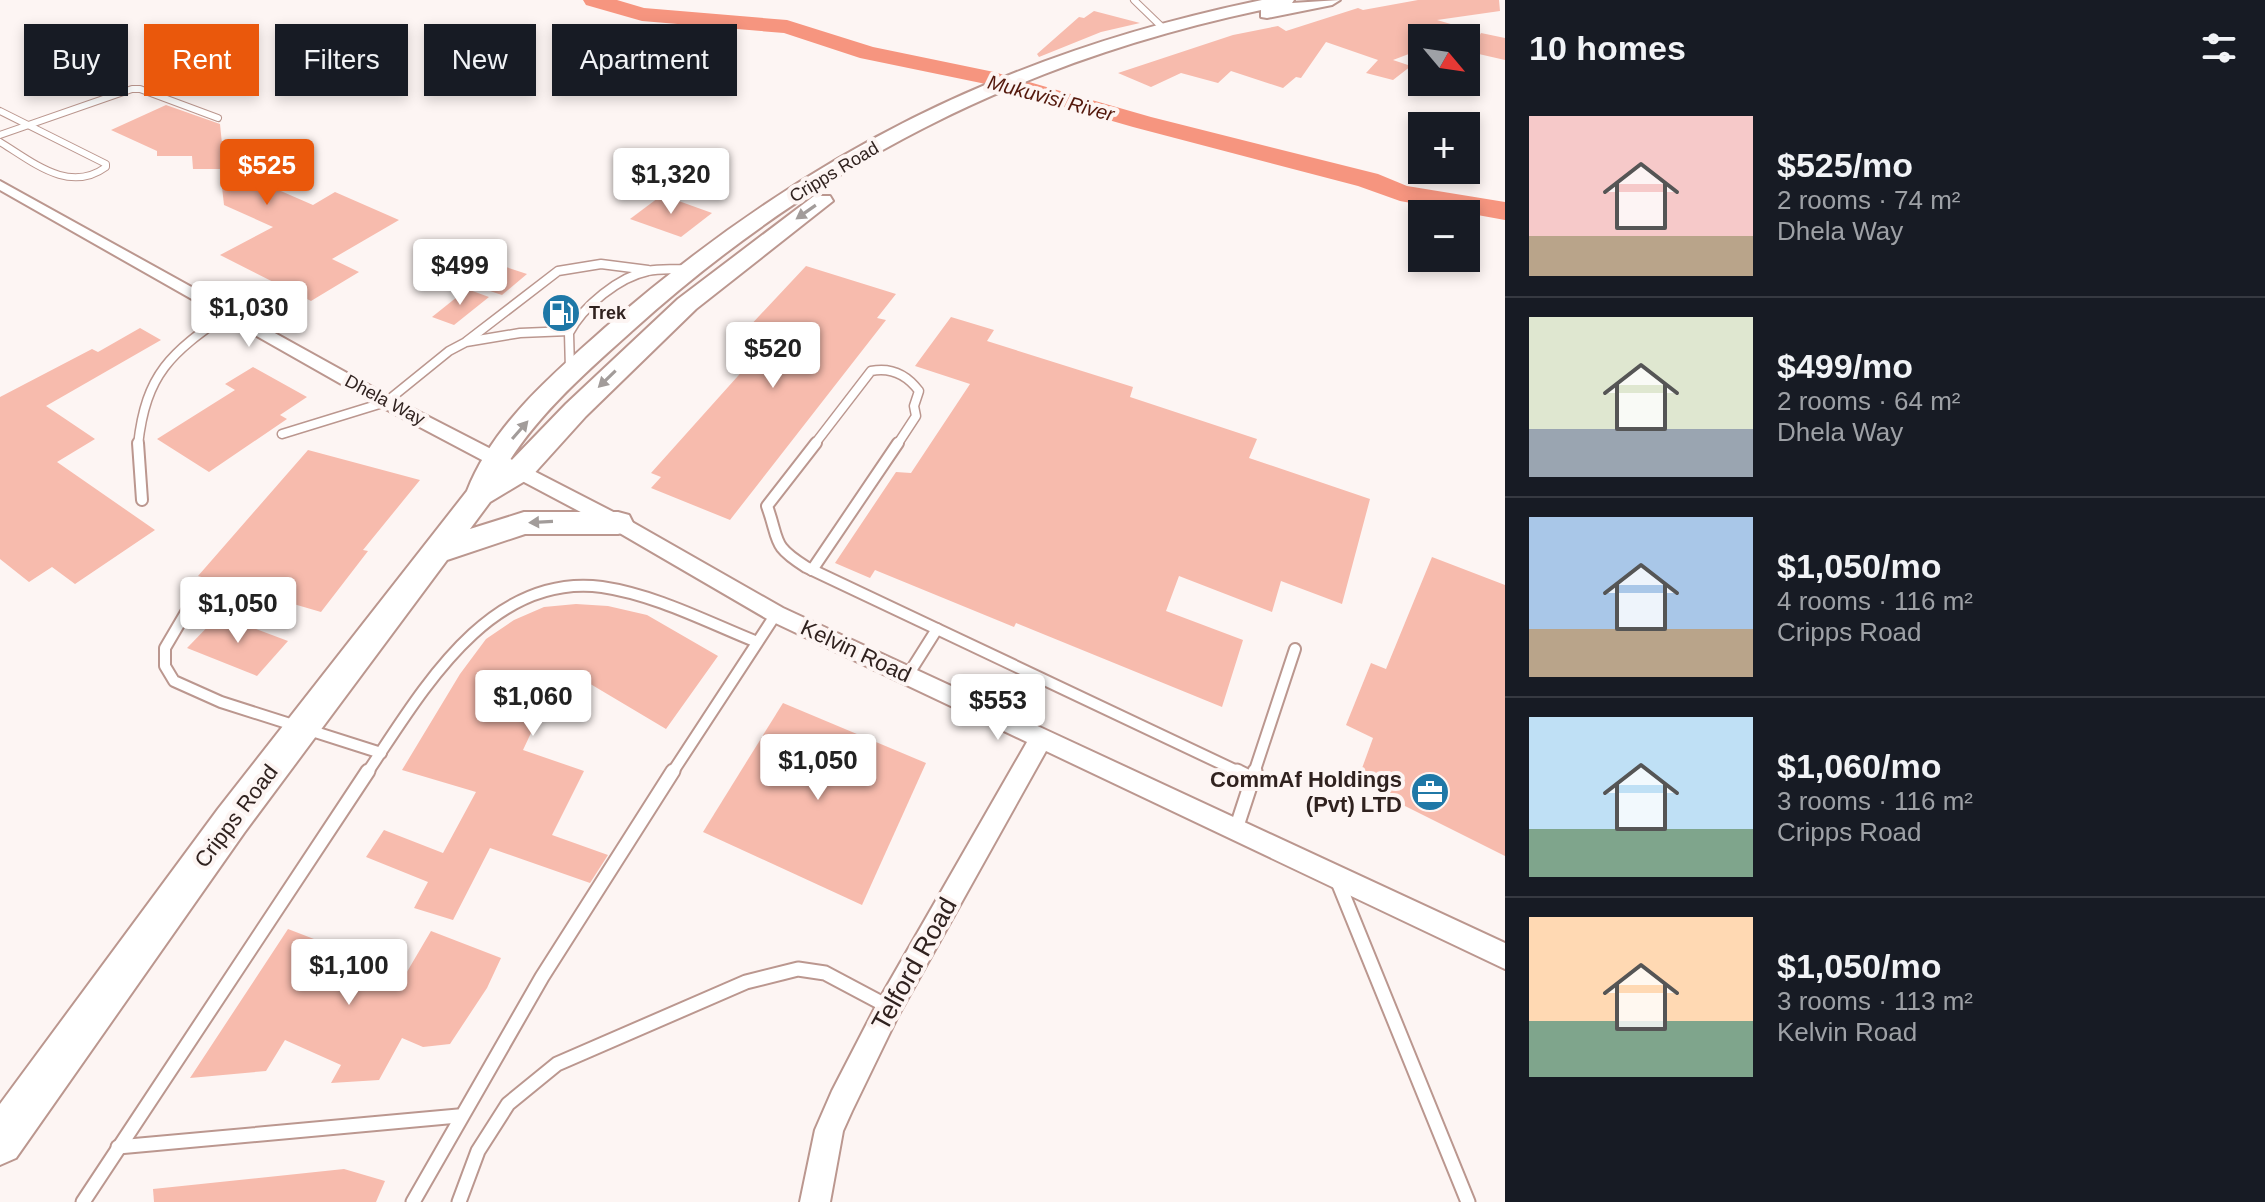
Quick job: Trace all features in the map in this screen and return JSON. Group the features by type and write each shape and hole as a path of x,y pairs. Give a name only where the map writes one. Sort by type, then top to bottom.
{"main road":[{"path":"1291,2 1332,0"},
{"name":"Cripps Road","path":"480,495 520,471 576,410 713,282 804,213 881,163 1027,83 1164,29 1291,2"},
{"name":"Cripps Road","path":"0,1142 222,834 480,495 496,458 570,374 689,269 772,210 930,116 995,86 1027,83 1291,2"},
{"path":"437,552 524,523 618,523"}],"street":[{"name":"Dhela Way","path":"0,185 386,402 520,471"},
{"name":"Kelvin Road","path":"520,471 776,614 1505,956"},
{"name":"Telford Road","path":"815,1202 829,1130 889,1007 1042,737"}],"lane":[{"path":"1134,0 1164,29"},
{"path":"1144,7 1148,0"},
{"path":"0,135 132,89 218,118"},
{"path":"0,111 106,164 104,171 85,180 65,179 0,142"},
{"path":"282,434 386,402 449,351 466,342 558,271 601,264 648,270 689,269"},
{"path":"570,374 569,331 576,319 622,282 648,270"},
{"path":"142,500 138,442 153,382 180,347 227,314"},
{"path":"466,342 520,333 569,331"},
{"path":"812,570 916,416 914,406 919,391 913,382 898,373 882,368 871,371 767,506 774,520 779,546 812,570 1253,779"},
{"path":"83,1202 381,753 465,643 506,606 549,588 596,586 628,592 757,642"},
{"path":"195,597 165,648 165,666 174,681 221,702 381,753"},
{"path":"413,1202 458,1116 594,893 776,614"},
{"path":"908,675 937,629"},
{"path":"1236,829 1295,649"},
{"path":"1336,876 1468,1202"},
{"path":"459,1202 478,1151 508,1104 557,1064 746,982 798,969 825,973 889,1007"},
{"path":"118,1147 458,1116"}],"building":[{"path":"1418,0 1499,0 1500,11 1437,20 1451,24 1408,24 1408,54 1393,60 1408,65 1408,68 1393,80 1366,73 1378,60 1326,42 1301,78 1296,77 1283,88 1231,71 1218,83 1181,73 1151,87 1118,73 1233,35 1278,26 1286,31 1358,8 1363,10"},
{"path":"1094,11 1140,23 1101,32 1039,57 1037,54 1079,17 1084,18"},
{"path":"1480,35 1505,38 1505,60 1480,54"},
{"path":"166,105 220,124 223,154 262,151 248,170 273,182 267,185 313,205 335,192 399,220 332,259 359,272 311,301 220,255 273,227 224,205 220,169 193,169 192,156 157,156 157,151 111,130"},
{"path":"662,195 712,213 681,237 630,219"},
{"path":"806,266 896,294 877,318 886,320 730,520 651,488 661,477 651,473 746,367 737,362 762,334 747,329"},
{"path":"506,267 527,274 502,295 481,288"},
{"path":"467,289 489,297 454,325 432,317"},
{"path":"951,317 994,330 987,341 1133,387 1130,397 1257,439 1249,458 1370,499 1342,604 1281,581 1272,612 1179,576 1166,611 1243,640 1222,707 1016,623 1014,627 875,570 870,578 835,563 896,472 911,473 970,384 915,366"},
{"path":"140,328 161,340 46,406 95,439 57,462 155,530 75,584 52,567 29,582 0,559 0,397 92,349 98,352"},
{"path":"253,367 307,397 280,415 287,419 209,472 157,439 235,390 225,384"},
{"path":"308,450 420,480 363,550 368,551 321,612 198,576"},
{"path":"1432,557 1505,585 1505,856 1357,782 1373,738 1346,725 1371,663 1386,669"},
{"path":"576,604 608,606 647,615 718,656 666,729 582,679 573,676 559,680 552,688 523,750 584,771 552,835 608,855 590,883 490,848 453,920 414,908 428,882 366,857 384,830 443,853 476,792 402,770 460,674 486,639 514,620 544,607"},
{"path":"219,615 288,641 257,676 187,648"},
{"path":"783,703 926,763 862,905 703,832"},
{"path":"288,929 371,961 367,970 401,982 431,931 501,958 487,988 450,1044 423,1047 402,1038 379,1080 331,1083 341,1065 285,1040 266,1071 190,1078"},
{"path":"344,1169 385,1181 376,1202 154,1202 153,1189"}],"waterway":[{"name":"Mukuvisi River","path":"594,0 642,14 787,27 868,53 985,77 1142,122 1368,180 1400,193 1505,211"}],"place":[{"name":"Trek","path":"561,313"},
{"name":"CommAf Holdings (Pvt) LTD","path":"1430,792"}]}
